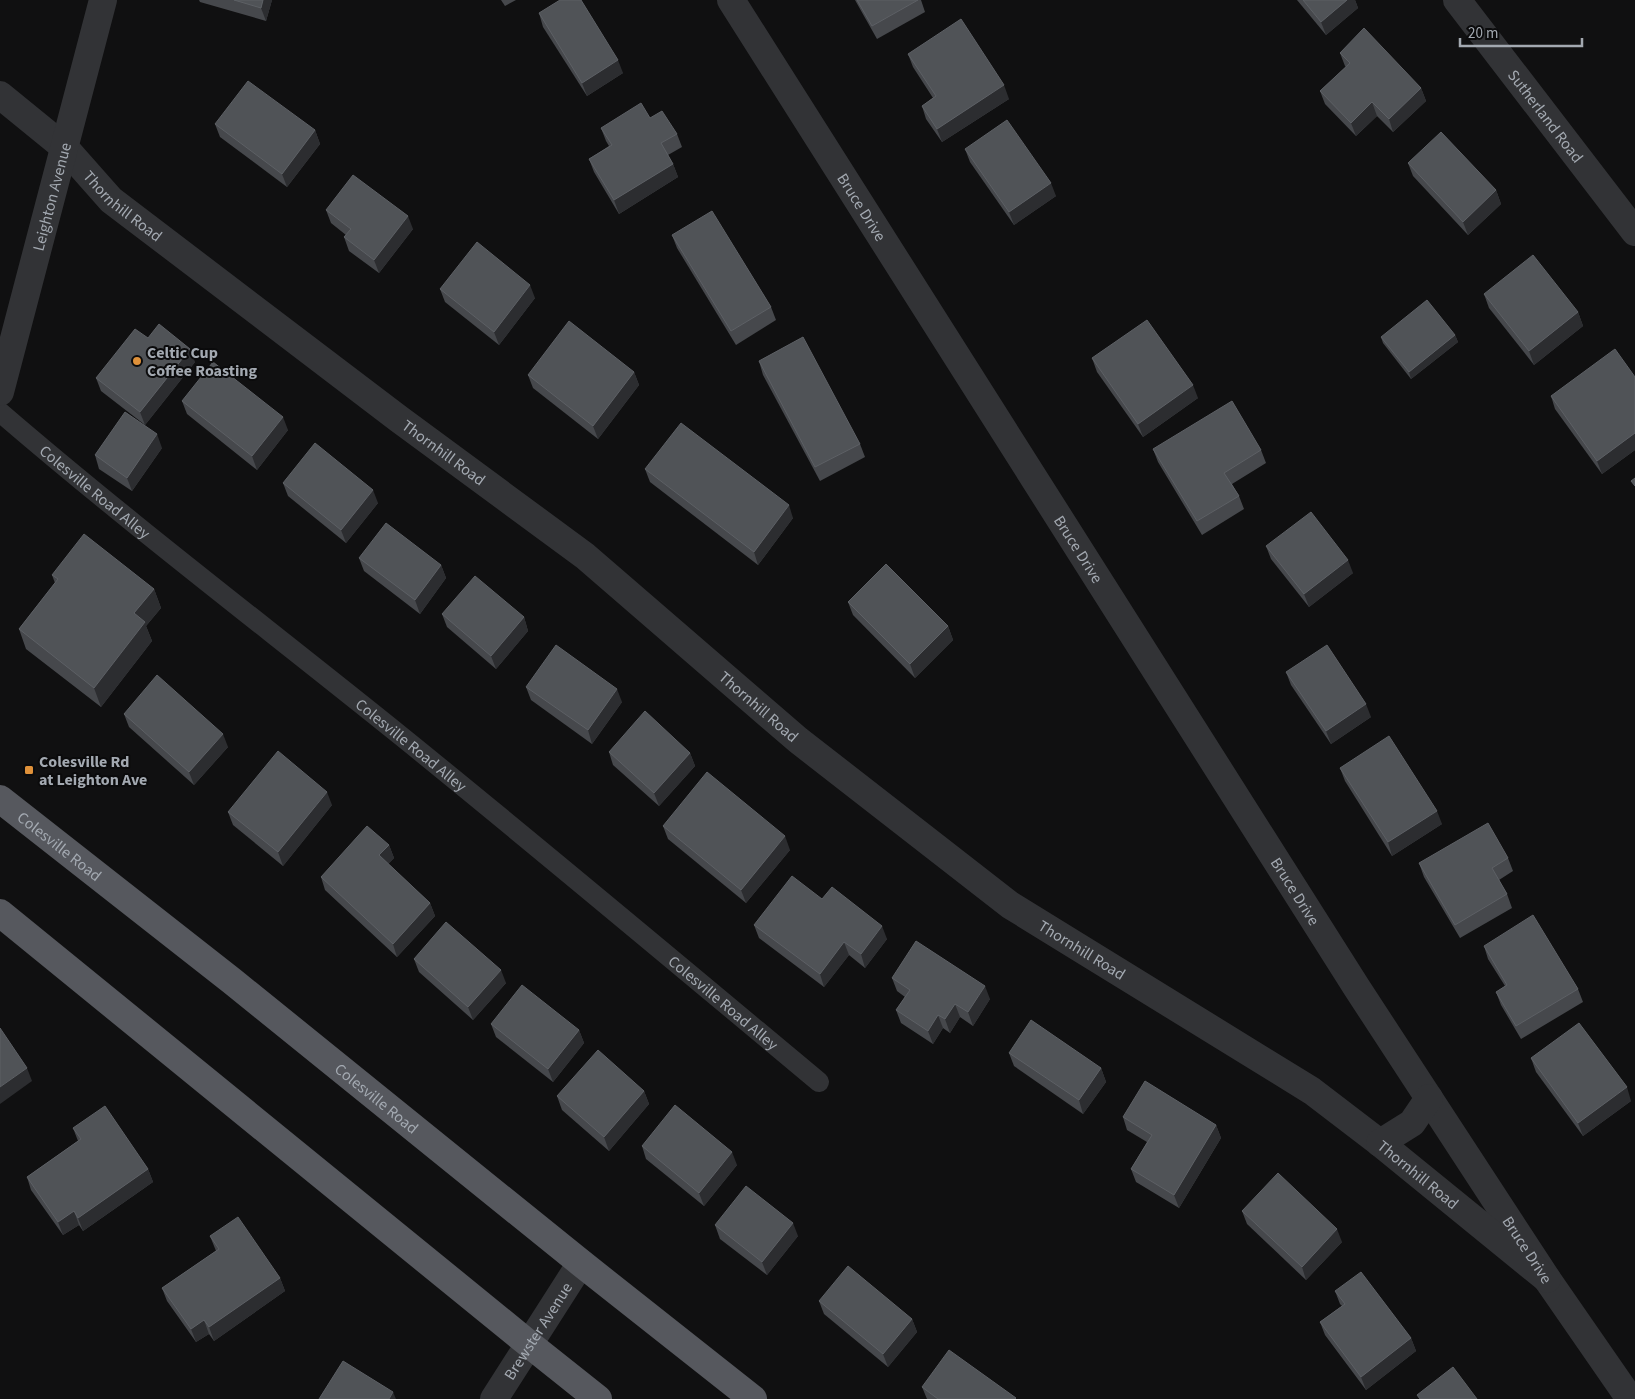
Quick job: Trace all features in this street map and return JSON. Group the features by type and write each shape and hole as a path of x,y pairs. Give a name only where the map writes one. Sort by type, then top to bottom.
{"highway":[{"name":"Colesville Road","path":"0,799 232,981 753,1399"},
{"path":"0,913 598,1399"}],"street":[{"name":"Leighton Avenue","path":"0,392 103,0"},
{"name":"Bruce Drive","path":"731,0 1357,988 1547,1279 1630,1399"},
{"name":"Sutherland Road","path":"1457,0 1635,232"},
{"name":"Thornhill Road","path":"0,95 65,148 111,200 399,419 585,556 798,740 1010,905 1312,1091 1380,1143 1547,1279"},
{"path":"1380,1143 1412,1123 1429,1098"},
{"name":"Brewster Avenue","path":"494,1399 582,1263"}],"lane":[{"name":"Colesville Road Alley","path":"0,412 65,467 404,738 819,1082"}],"building":[{"path":"234,0 263,0 261,8"},
{"path":"560,0 581,0 618,60 582,83 539,13"},
{"path":"857,0 918,0 872,26"},
{"path":"1303,0 1347,0 1321,22"},
{"path":"961,19 1004,85 937,129 922,106 936,96 908,54"},
{"path":"1364,28 1421,88 1389,119 1372,102 1351,123 1320,91 1350,63 1340,53"},
{"path":"248,81 315,130 282,174 215,124"},
{"path":"641,103 650,118 662,111 677,134 661,143 673,164 614,200 589,159 612,145 601,128"},
{"path":"1007,120 1051,183 1009,212 965,149"},
{"path":"1441,132 1496,190 1463,222 1408,163"},
{"path":"353,175 408,216 374,260 344,237 351,229 326,210"},
{"path":"712,211 771,307 731,331 672,235"},
{"path":"477,242 530,285 494,332 440,289"},
{"path":"1533,255 1578,312 1529,351 1484,294"},
{"path":"1427,300 1455,335 1409,372 1381,337"},
{"path":"1147,320 1193,385 1138,424 1092,358"},
{"path":"569,321 634,372 593,426 528,375"},
{"path":"159,324 190,349 140,412 96,378 135,329 148,338"},
{"path":"803,337 860,444 815,467 759,361"},
{"path":"1615,349 1635,377 1635,433 1597,461 1551,396"},
{"path":"213,362 283,417 252,456 182,401"},
{"path":"1232,401 1261,450 1224,473 1239,496 1197,521 1153,449"},
{"path":"125,412 157,434 127,478 95,455"},
{"path":"681,423 789,505 754,552 645,469"},
{"path":"315,443 373,490 341,530 283,483"},
{"path":"1635,478 1635,486 1631,481"},
{"path":"1311,512 1348,560 1304,594 1266,546"},
{"path":"386,523 441,565 415,600 359,558"},
{"path":"84,534 154,589 134,613 145,622 94,688 19,629 58,579 52,575"},
{"path":"886,564 948,626 910,664 848,602"},
{"path":"475,576 524,617 491,656 442,614"},
{"path":"556,645 617,689 588,730 526,687"},
{"path":"1327,645 1366,704 1326,731 1286,672"},
{"path":"157,675 223,734 189,772 124,714"},
{"path":"645,711 690,753 654,793 609,752"},
{"path":"1389,736 1437,811 1388,842 1340,768"},
{"path":"278,751 327,792 278,852 228,812"},
{"path":"707,772 785,836 741,890 663,826"},
{"path":"1488,823 1508,858 1492,868 1507,894 1455,925 1419,863"},
{"path":"367,826 389,845 379,855 430,903 393,944 321,877"},
{"path":"792,876 822,899 832,887 882,926 861,954 844,942 820,974 754,925"},
{"path":"1533,915 1578,989 1516,1026 1496,992 1507,985 1484,946"},
{"path":"446,922 501,970 468,1007 414,959"},
{"path":"916,941 985,986 968,1012 955,1004 945,1019 938,1015 928,1031 896,1010 910,990 892,978"},
{"path":"522,985 579,1030 548,1069 491,1024"},
{"path":"1031,1020 1101,1068 1079,1100 1009,1053"},
{"path":"1579,1023 1627,1087 1578,1123 1531,1058"},
{"path":"0,1028 27,1068 0,1087"},
{"path":"598,1050 644,1091 604,1137 557,1096"},
{"path":"1145,1081 1216,1125 1174,1195 1131,1169 1152,1135 1123,1117"},
{"path":"675,1105 732,1152 699,1193 642,1146"},
{"path":"105,1106 148,1169 78,1218 74,1211 58,1222 27,1177 81,1139 73,1128"},
{"path":"1278,1173 1337,1229 1302,1267 1242,1211"},
{"path":"746,1186 793,1223 762,1262 715,1225"},
{"path":"238,1217 280,1278 209,1327 204,1320 191,1329 162,1288 219,1249 210,1236"},
{"path":"848,1266 912,1319 883,1354 819,1301"},
{"path":"1361,1272 1411,1338 1361,1377 1320,1322 1345,1304 1335,1291"},
{"path":"949,1350 1016,1398 938,1399 922,1387"},
{"path":"343,1361 393,1392 389,1399 319,1399"},
{"path":"1453,1367 1477,1399 1420,1399 1417,1395"}],"place":[{"name":"Celtic Cup Coffee Roasting","path":"137,361"},
{"name":"Colesville Rd at Leighton Ave","path":"29,770"}]}
